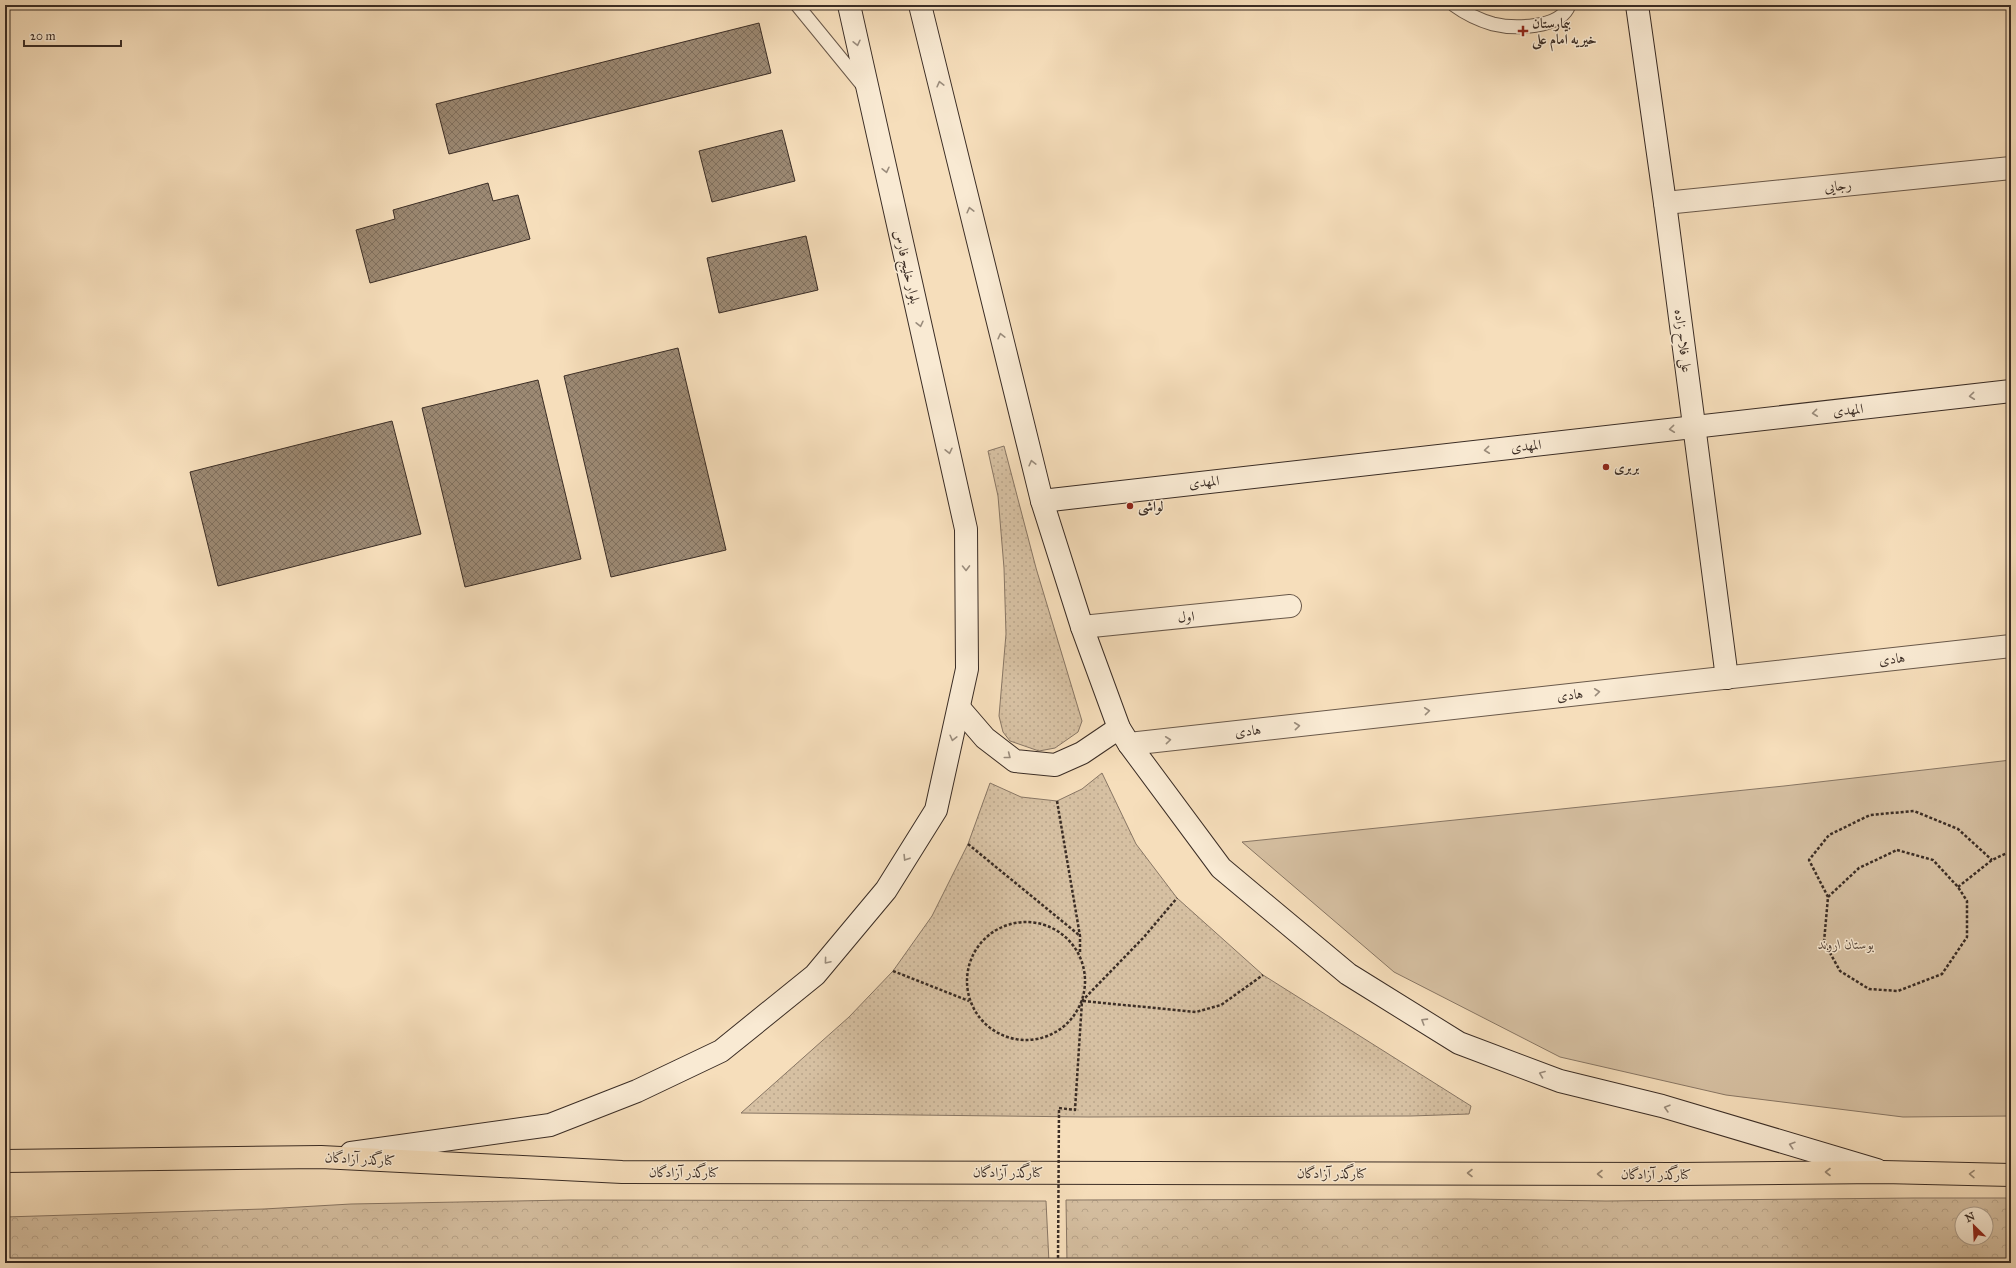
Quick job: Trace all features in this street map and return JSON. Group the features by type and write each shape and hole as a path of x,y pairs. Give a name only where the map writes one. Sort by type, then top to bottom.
{"main road":[{"name":"بلوار خلیج فارس","path":"321,1157 550,1125 637,1091 721,1051 814,975 886,890 936,810 960,709 967,669 966,529 849,5"},
{"path":"920,5 1042,501 1082,627 1124,736 1221,868 1348,974 1459,1043 1560,1081 1662,1106 1883,1172"},
{"name":"علی فلاح زاده","path":"1637,5 1665,203 1727,678"},
{"name":"رجایی","path":"1665,203 2011,168"},
{"name":"المهدی","path":"1042,501 2011,391"},
{"name":"اول","path":"1082,627 1290,606"},
{"name":"هادی","path":"1124,736 1727,678 2011,646"},
{"path":"960,709 985,738 1014,761 1055,765 1124,736"},
{"name":"کنارگذر آزادگان","path":"5,1162 321,1157 622,1172 1663,1174 1883,1172 2011,1174"}],"lane":[{"path":"797,5 868,91"},
{"path":"1454,5 1464,13 1493,24 1529,27 1554,20 1568,9 1569,5"}],"path":[{"path":"1057,801 1080,936 1080,954 1085,969 1086,985 1082,1001 1075,1110 1059,1108 1058,1263"},
{"path":"1828,897 1859,868 1897,850 1933,860 1958,887 1967,902 1967,937 1942,974 1898,991 1869,989 1840,971 1824,942 1828,897 1809,860 1829,835 1870,815 1914,811 1958,829 1992,860"},
{"path":"968,844 1080,936"},
{"path":"1958,887 1992,860 2011,851"},
{"path":"1080,954 1068,938 1052,926 1032,921 1012,923 994,930 979,944 969,962 966,982 970,1001 979,1017 992,1030 1008,1038 1026,1040 1044,1037 1060,1030 1074,1017 1082,1001 1144,937 1177,898"},
{"path":"893,971 970,1001"},
{"path":"1082,1001 1196,1012 1221,1005 1263,975"}],"green space":[{"path":"1004,446 1036,568 1082,721 1078,732 1055,748 1039,751 1010,741 1003,732 999,716 1006,634 1004,568 998,496 988,451"},
{"name":"بوستان اروند","path":"2011,760 2011,1116 1903,1117 1726,1095 1560,1057 1394,972 1242,842 1784,786"},
{"path":"1102,773 1136,844 1177,898 1263,975 1471,1106 1469,1114 1411,1116 1087,1117 741,1113 849,1017 893,971 932,916 968,844 990,783 1021,797 1057,801 1082,789"},
{"path":"2011,1198 2011,1263 1067,1263 1066,1200 1469,1199 1606,1201"},
{"path":"570,1200 1046,1201 1049,1263 5,1263 5,1217 264,1209 351,1204"}],"building":[{"path":"759,23 771,73 449,154 436,104"},
{"path":"782,130 795,181 712,202 699,151"},
{"path":"488,183 493,201 518,195 530,239 370,283 356,230 395,219 393,210"},
{"path":"806,236 818,290 719,313 707,258"},
{"path":"678,348 726,550 611,577 564,376"},
{"path":"538,380 581,559 465,587 422,408"},
{"path":"392,421 421,534 218,586 190,472"}],"place":[{"name":"بیمارستان خیریه امام علی","path":"1523,31"},
{"name":"بربری","path":"1606,467"},
{"name":"لواشی","path":"1130,506"}]}
